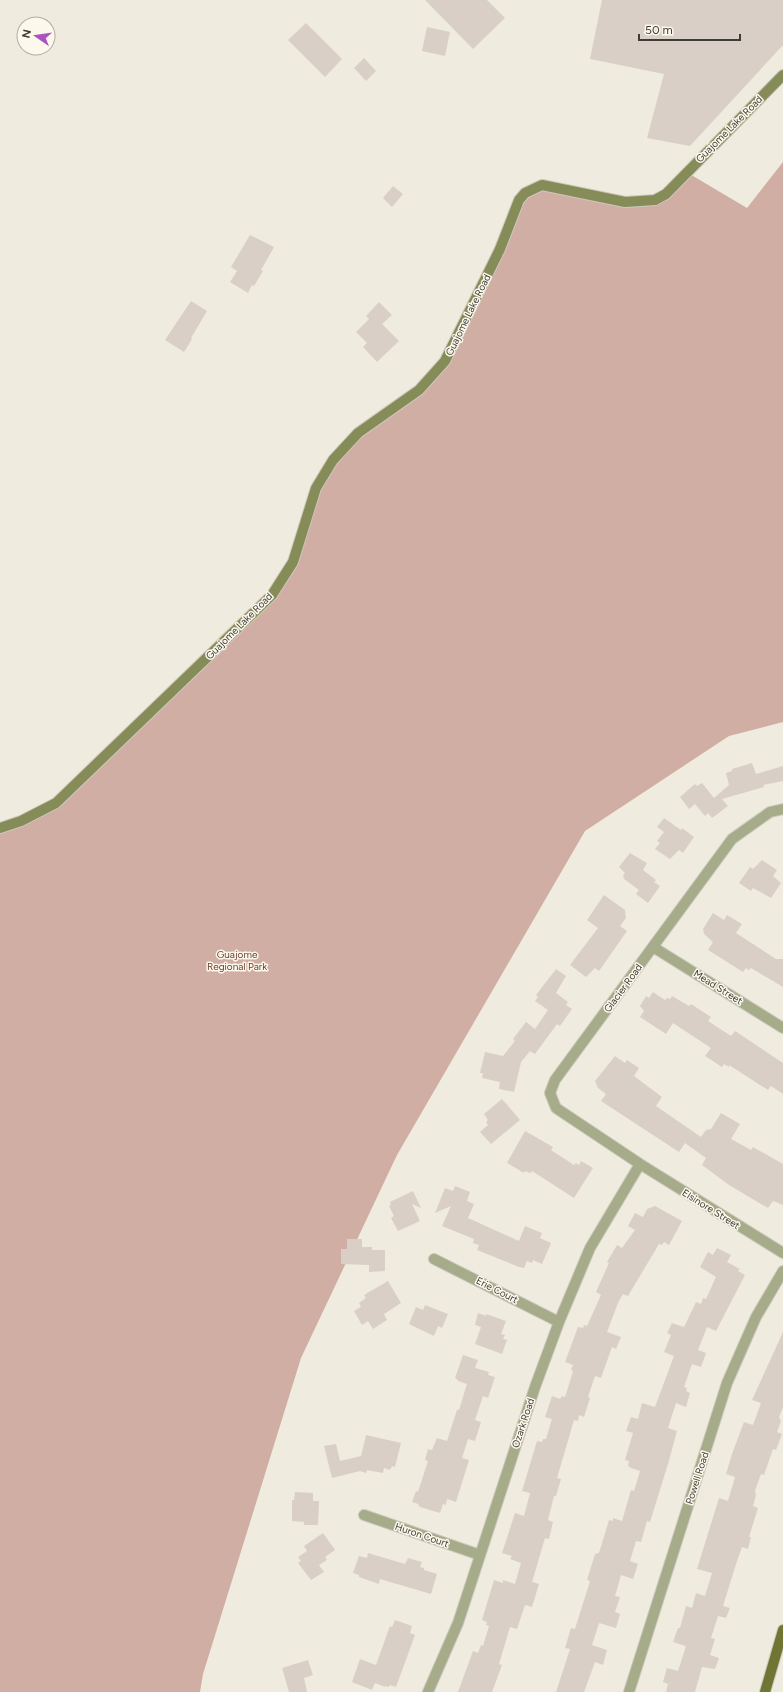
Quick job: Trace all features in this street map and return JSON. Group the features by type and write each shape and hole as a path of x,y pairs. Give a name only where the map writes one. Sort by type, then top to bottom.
{"main road":[{"path":"764,1692 783,1630"}],"street":[{"name":"Guajome Lake Road","path":"0,828 21,821 56,803 272,596 293,562 316,488 333,460 358,433 419,390 445,361 500,249 519,200 526,193 542,185 625,202 655,200 666,194 783,75"},
{"name":"Glacier Road","path":"640,1164 556,1108 550,1093 555,1080 732,839 770,812 783,809"},
{"name":"Mead Street","path":"653,947 783,1028"},
{"name":"Elsinore Street","path":"640,1164 783,1253"},
{"name":"Ozark Road","path":"428,1692 458,1623 535,1387 559,1322 590,1248 640,1164"},
{"name":"Erie Court","path":"434,1259 559,1322"},
{"name":"Powell Road","path":"629,1692 727,1383 756,1317 783,1271"},
{"name":"Huron Court","path":"364,1515 480,1555"}],"green space":[{"name":"Guajome Regional Park","path":"783,162 783,722 729,736 585,831 397,1155 301,1358 203,1674 200,1692 0,1692 0,828 46,810 283,581 316,490 338,453 436,373 515,208 539,186 631,203 655,200 688,173 747,208"}],"building":[{"path":"425,0 487,0 505,18 473,49"},
{"path":"602,0 783,0 783,45 690,146 647,138 664,74 590,59"},
{"path":"306,23 342,59 325,77 288,40"},
{"path":"427,27 450,32 445,56 422,51"},
{"path":"364,58 376,71 366,81 354,68"},
{"path":"393,186 403,194 392,207 383,198"},
{"path":"250,235 274,247 261,270 263,271 254,286 252,285 248,293 230,282 237,271 231,267"},
{"path":"191,301 207,311 184,352 165,340"},
{"path":"379,302 392,315 382,324 399,341 377,362 363,347 367,343 356,332 369,319 366,316"},
{"path":"752,763 756,774 783,766 783,781 763,785 764,787 722,799 728,806 712,818 708,813 705,816 695,804 689,809 680,797 695,784 697,786 702,783 714,798 729,785 726,773 732,771 732,769"},
{"path":"664,818 694,837 683,853 679,850 670,859 655,849 660,843 657,841 664,832 657,827"},
{"path":"630,853 647,863 643,870 656,880 654,882 660,886 648,903 636,894 639,890 624,879 623,876 625,873 619,867"},
{"path":"762,860 777,870 773,876 781,883 771,898 753,888 751,891 739,883 750,867 753,869"},
{"path":"604,895 625,910 626,918 620,926 627,931 599,971 595,968 586,977 570,965 598,928 587,920"},
{"path":"713,913 724,920 727,915 742,924 736,933 776,959 783,959 783,987 751,968 749,970 746,968 743,972 708,950 713,942 704,934 703,929"},
{"path":"556,969 566,976 556,993 568,1002 566,1005 572,1009 560,1026 557,1024 535,1054 530,1051 521,1062 514,1092 499,1089 500,1082 482,1078 483,1073 480,1073 485,1052 503,1056 515,1041 513,1039 526,1022 535,1029 548,1010 535,1001 538,997 536,995"},
{"path":"653,992 665,1000 667,998 670,999 672,996 689,1006 691,1004 711,1017 708,1021 731,1036 735,1031 783,1063 783,1094 771,1086 768,1090 729,1065 729,1067 724,1064 722,1067 705,1056 711,1048 673,1023 666,1034 640,1017 644,1011 640,1006 646,996 649,998"},
{"path":"615,1056 625,1063 627,1060 639,1068 634,1076 662,1097 656,1106 701,1137 706,1130 711,1129 721,1113 740,1124 731,1139 751,1150 753,1147 783,1164 783,1205 773,1201 768,1208 729,1185 702,1165 706,1158 685,1143 679,1152 601,1101 606,1094 598,1088 595,1081"},
{"path":"502,1099 520,1120 491,1144 480,1132 488,1125 486,1122 488,1120 484,1114"},
{"path":"525,1131 553,1147 551,1150 574,1165 576,1163 579,1165 581,1161 593,1168 574,1198 532,1171 530,1173 525,1171 524,1173 507,1163"},
{"path":"455,1186 470,1192 467,1201 474,1204 468,1218 519,1241 525,1226 542,1233 540,1238 551,1243 542,1264 533,1260 532,1263 527,1261 524,1268 519,1267 477,1250 479,1245 473,1243 474,1239 442,1226 451,1206 435,1213 445,1188 453,1191"},
{"path":"413,1191 421,1208 412,1204 420,1221 398,1231 391,1218 394,1216 389,1206 391,1205 390,1202"},
{"path":"655,1206 682,1221 669,1245 664,1242 662,1245 659,1244 628,1296 623,1294 618,1303 607,1332 621,1337 616,1349 612,1347 601,1378 595,1376 588,1397 590,1398 584,1417 579,1415 578,1421 574,1420 557,1478 561,1479 556,1496 554,1496 548,1520 553,1522 549,1539 545,1538 532,1582 539,1584 532,1607 525,1605 517,1629 510,1627 499,1664 502,1665 492,1692 458,1692 473,1651 478,1653 481,1645 483,1646 489,1626 486,1625 487,1622 482,1620 494,1580 503,1583 503,1580 515,1584 521,1563 510,1559 512,1556 502,1553 515,1513 524,1516 530,1493 522,1491 537,1441 542,1442 543,1439 546,1439 552,1419 545,1417 552,1396 560,1399 562,1396 565,1397 573,1371 571,1370 573,1365 565,1362 578,1327 583,1328 584,1325 587,1326 601,1295 596,1292 609,1263 607,1262 617,1245 622,1248 635,1230 628,1226 635,1213 643,1217 647,1209"},
{"path":"347,1239 362,1239 362,1247 372,1247 372,1250 385,1250 385,1271 369,1272 369,1265 341,1264 341,1249 347,1249"},
{"path":"717,1248 731,1255 727,1262 740,1269 738,1271 745,1275 716,1331 707,1327 698,1350 706,1353 701,1367 692,1364 684,1387 687,1388 686,1391 690,1393 686,1407 676,1403 668,1428 677,1431 668,1464 650,1522 647,1521 641,1542 636,1541 630,1561 638,1564 633,1579 621,1575 615,1596 620,1597 615,1612 620,1614 616,1628 599,1623 592,1645 607,1650 603,1665 595,1662 584,1692 556,1692 570,1649 565,1648 571,1628 575,1629 590,1581 587,1580 595,1554 599,1553 609,1520 613,1521 613,1518 622,1521 631,1490 634,1491 640,1471 628,1466 629,1461 625,1460 633,1433 626,1431 631,1417 638,1419 642,1403 655,1407 674,1356 664,1352 671,1335 667,1333 672,1323 684,1327 696,1302 701,1304 703,1298 706,1299 716,1277 700,1267 708,1252 713,1255"},
{"path":"388,1281 401,1303 384,1314 387,1320 373,1329 368,1321 362,1325 354,1311 361,1307 359,1303 366,1298 364,1295"},
{"path":"425,1305 448,1314 442,1328 438,1326 434,1336 409,1324 416,1307 423,1310"},
{"path":"478,1313 486,1316 486,1314 506,1321 501,1334 505,1335 503,1339 507,1340 502,1354 475,1344 481,1327 475,1325"},
{"path":"783,1332 783,1407 779,1417 781,1421 777,1432 782,1434 776,1450 773,1449 764,1475 761,1474 755,1491 756,1495 753,1506 758,1508 749,1537 751,1537 748,1549 742,1547 723,1606 730,1608 726,1618 718,1616 711,1638 715,1639 710,1655 719,1658 715,1669 702,1667 695,1692 666,1692 668,1684 663,1682 667,1668 678,1671 686,1646 673,1642 678,1628 680,1628 686,1606 692,1608 696,1593 705,1596 712,1573 697,1569 719,1498 728,1501 735,1477 726,1474 732,1454 744,1422 753,1425 761,1403 752,1400"},
{"path":"463,1355 478,1360 475,1368 489,1372 488,1375 495,1377 488,1398 483,1396 475,1420 481,1422 475,1441 468,1439 462,1458 469,1460 456,1502 447,1499 446,1505 443,1504 440,1513 420,1507 418,1504 412,1502 416,1491 418,1492 428,1461 425,1460 428,1449 432,1450 437,1438 447,1441 457,1410 459,1410 467,1384 458,1381 455,1378"},
{"path":"366,1435 401,1443 395,1467 392,1466 390,1470 384,1468 383,1473 367,1470 366,1473 360,1471 332,1478 324,1446 336,1444 340,1461 361,1456"},
{"path":"295,1492 313,1493 313,1501 319,1501 318,1525 304,1525 304,1522 292,1521 292,1500 294,1500"},
{"path":"323,1533 335,1550 325,1557 327,1560 319,1565 324,1572 311,1580 298,1563 301,1561 298,1557 307,1551 304,1546"},
{"path":"368,1553 405,1564 408,1558 422,1562 420,1567 424,1568 424,1570 437,1574 431,1594 380,1579 379,1584 359,1577 359,1575 353,1573 359,1556 367,1558"},
{"path":"395,1620 412,1626 410,1633 415,1635 396,1687 390,1685 389,1687 385,1687 375,1683 372,1690 352,1682 360,1659 376,1665 390,1626 392,1627"},
{"path":"308,1660 313,1675 304,1678 307,1692 289,1692 282,1668"}]}
